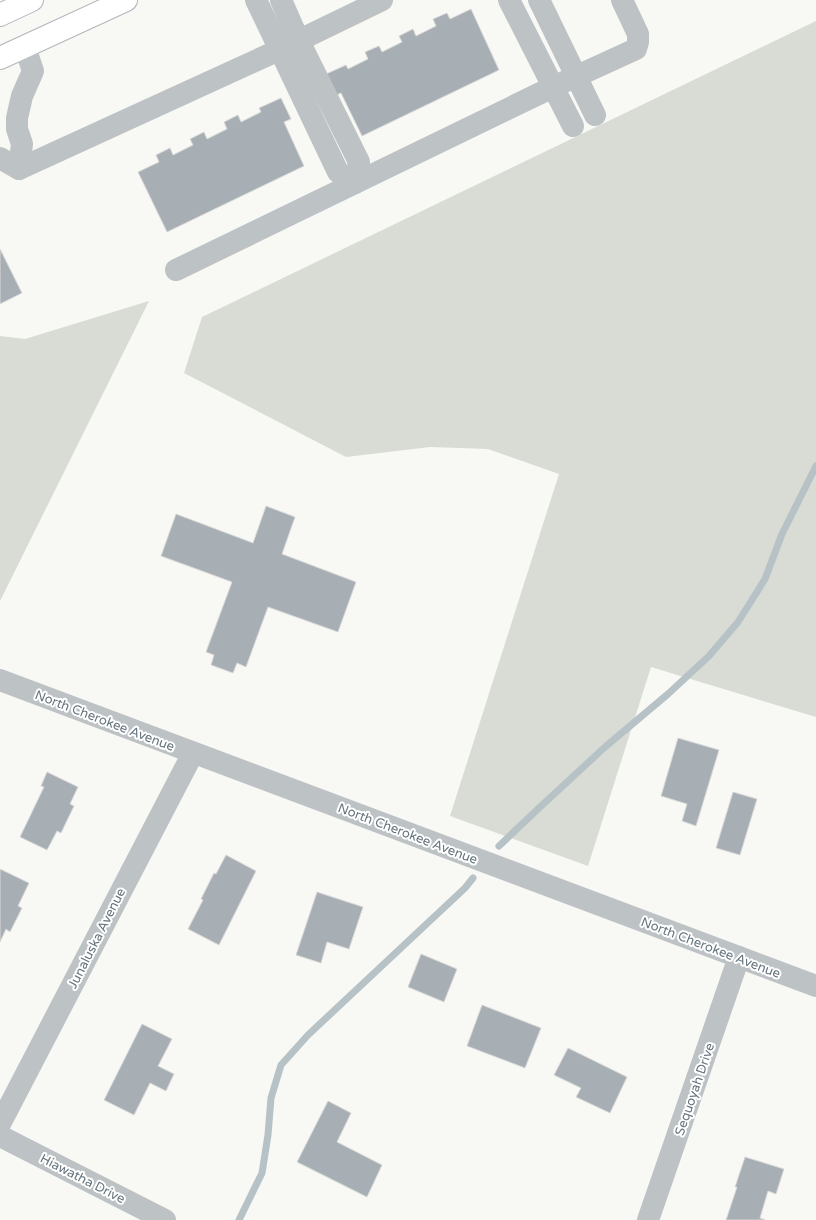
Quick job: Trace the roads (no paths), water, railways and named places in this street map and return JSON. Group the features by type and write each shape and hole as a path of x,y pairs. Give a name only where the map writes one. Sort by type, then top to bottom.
{"main road":[{"path":"0,15 32,0"},
{"path":"0,58 126,0"}],"street":[{"path":"256,0 338,172 355,183"},
{"path":"281,0 359,162 355,183"},
{"path":"19,169 300,41 382,0"},
{"path":"509,0 572,126"},
{"path":"539,0 595,115"},
{"path":"176,270 553,87 636,49 638,34 622,0"},
{"path":"19,169 22,144 17,118 22,96 33,71 25,47"},
{"path":"0,158 19,169"},
{"name":"North Cherokee Avenue","path":"0,680 816,986"},
{"name":"Junaluska Avenue","path":"0,1124 193,753"},
{"name":"Sequoyah Drive","path":"648,1220 739,957"},
{"name":"Hiawatha Drive","path":"0,1136 165,1220"}],"waterway":[{"path":"499,846 605,747 668,694 709,656 738,622 765,579 782,534 816,466"},
{"path":"239,1220 262,1173 268,1135 271,1098 281,1065 308,1035 465,888 473,878"}]}
